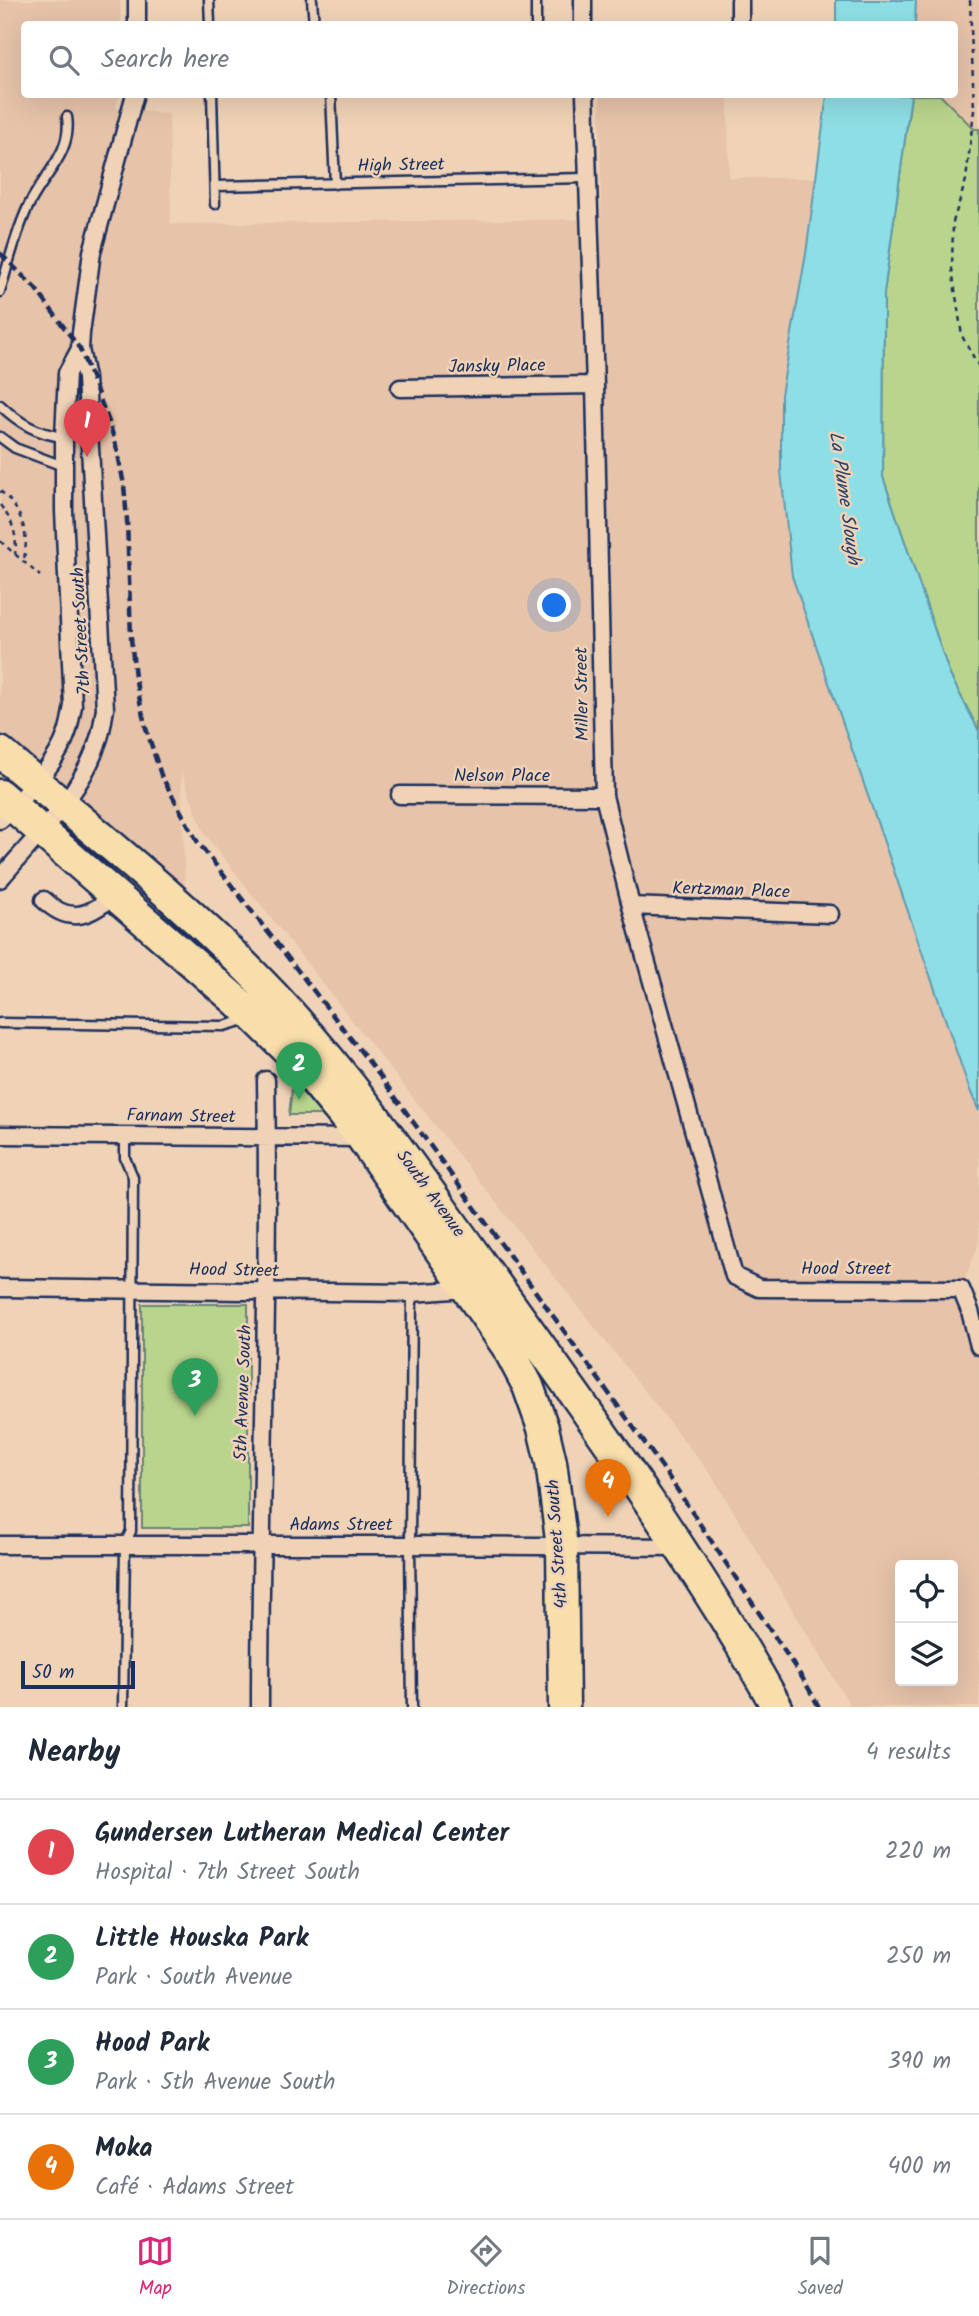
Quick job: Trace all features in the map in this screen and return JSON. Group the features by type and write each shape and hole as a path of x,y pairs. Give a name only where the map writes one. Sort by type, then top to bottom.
{"highway":[{"name":"South Avenue","path":"0,752 210,932 275,997 337,1066 682,1548 777,1707"},
{"name":"South Avenue","path":"4,807 41,831 254,1017 296,1058 362,1138 508,1348"},
{"name":"4th Street South","path":"508,1348 528,1386 543,1428 551,1462 562,1547 564,1707"}],"street":[{"path":"138,0 138,21"},
{"path":"583,0 583,21"},
{"path":"740,0 740,21"},
{"name":"7th Street South","path":"0,879 62,805 84,774 98,741 105,709 86,378 80,349 92,252 134,98"},
{"name":"Miller Street","path":"585,98 595,385 604,796 631,906 734,1276"},
{"name":"7th Street South","path":"4,807 36,783 57,754 67,732 73,706 64,511 64,437 67,373 80,349"},
{"name":"Jansky Place","path":"400,388 595,385"},
{"name":"Nelson Place","path":"400,795 604,796"},
{"path":"44,900 55,911 72,916 84,915 100,907 114,895"},
{"name":"Kertzman Place","path":"631,906 830,914"},
{"name":"5th Avenue South","path":"260,1707 266,1080"},
{"name":"Farnam Street","path":"0,1135 362,1138"},
{"name":"Hood Street","path":"734,1276 759,1288 961,1289 979,1346"},
{"name":"Hood Street","path":"0,1288 412,1293 467,1289"},
{"name":"Adams Street","path":"0,1545 260,1544 682,1548"}],"lane":[{"path":"209,0 210,21"},
{"path":"312,0 314,21"},
{"path":"536,0 536,21"},
{"path":"212,98 215,204"},
{"path":"331,98 335,184"},
{"path":"0,292 2,274 27,207 65,145 69,129 67,117"},
{"name":"High Street","path":"215,186 587,178"},
{"path":"0,405 14,418 34,430 64,437"},
{"path":"0,437 15,448 64,466"},
{"path":"0,1023 224,1026 254,1017"},
{"path":"123,1707 125,1544 131,1531 134,1177 125,1158 125,1135"},
{"path":"412,1293 412,1707"}],"path":[{"path":"970,0 974,110 966,180 953,222 952,269 962,336 979,367"},
{"path":"0,498 2,492"},
{"path":"2,492 18,513 26,535 23,562"},
{"path":"0,505 9,517 15,536 15,554"},
{"path":"9,517 18,513"},
{"path":"15,536 26,535"},
{"path":"0,541 40,576"}],"shaded area":[{"path":"0,0 120,0 121,21 21,21 21,98 118,98 116,108 169,114 171,224 601,219 600,98 728,98 729,178 816,178 806,254 781,395 781,471 792,576 979,1111 979,1243 961,1289 979,1346 979,1707 851,1707 712,1476 204,833 181,771 185,889 98,812 33,761 0,795"},
{"path":"916,0 979,0 979,129 974,129 943,98 958,98 958,21 915,21"}],"green space":[{"path":"911,98 943,98 974,129 979,129 979,731 950,675 883,477 884,293"},
{"path":"293,1081 322,1115 289,1115"},
{"path":"142,1304 248,1304 248,1528 142,1528"}],"water":[{"path":"836,0 916,0 915,21 836,21"},
{"name":"La Plume Slough","path":"827,98 911,98 884,293 883,477 950,675 979,731 979,1111 792,576 781,471 781,395 806,254"}],"railway":[{"path":"0,253 36,289 80,349 109,422 124,485 131,638 135,677 145,725 161,775 197,841 380,1076 662,1467 819,1707"}],"place":[{"name":"Gundersen Lutheran Medical Center","path":"87,457"},
{"name":"Little Houska Park","path":"299,1100"},
{"name":"Hood Park","path":"195,1416"},
{"name":"Moka","path":"608,1517"}]}
